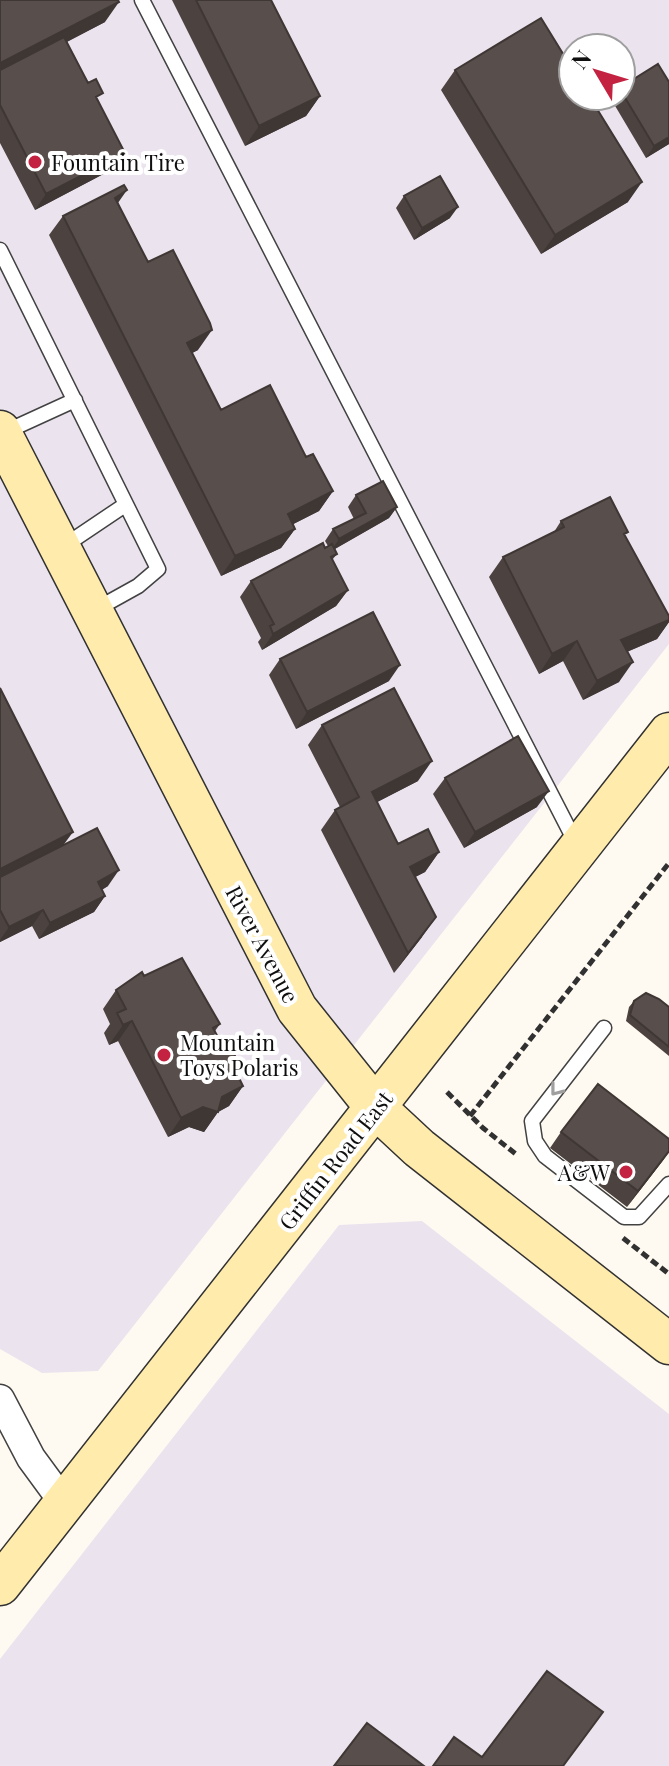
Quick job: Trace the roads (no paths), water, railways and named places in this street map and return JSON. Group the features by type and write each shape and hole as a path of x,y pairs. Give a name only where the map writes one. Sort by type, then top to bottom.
{"street":[{"name":"River Avenue","path":"1,432 280,982 315,1034 376,1108 419,1148 669,1344"},
{"name":"Griffin Road East","path":"0,1585 669,733"},
{"path":"0,1399 31,1458 64,1503"}],"lane":[{"path":"142,0 579,849"},
{"path":"1,253 158,569 138,586 93,611"},
{"path":"1,432 75,400"},
{"path":"61,549 125,505"},
{"path":"604,1028 532,1121 535,1141 545,1156 624,1217 639,1217 669,1184"}],"place":[{"name":"Fountain Tire","path":"35,162"},
{"name":"Mountain Toys Polaris","path":"164,1055"},
{"name":"A&W","path":"626,1172"}]}
